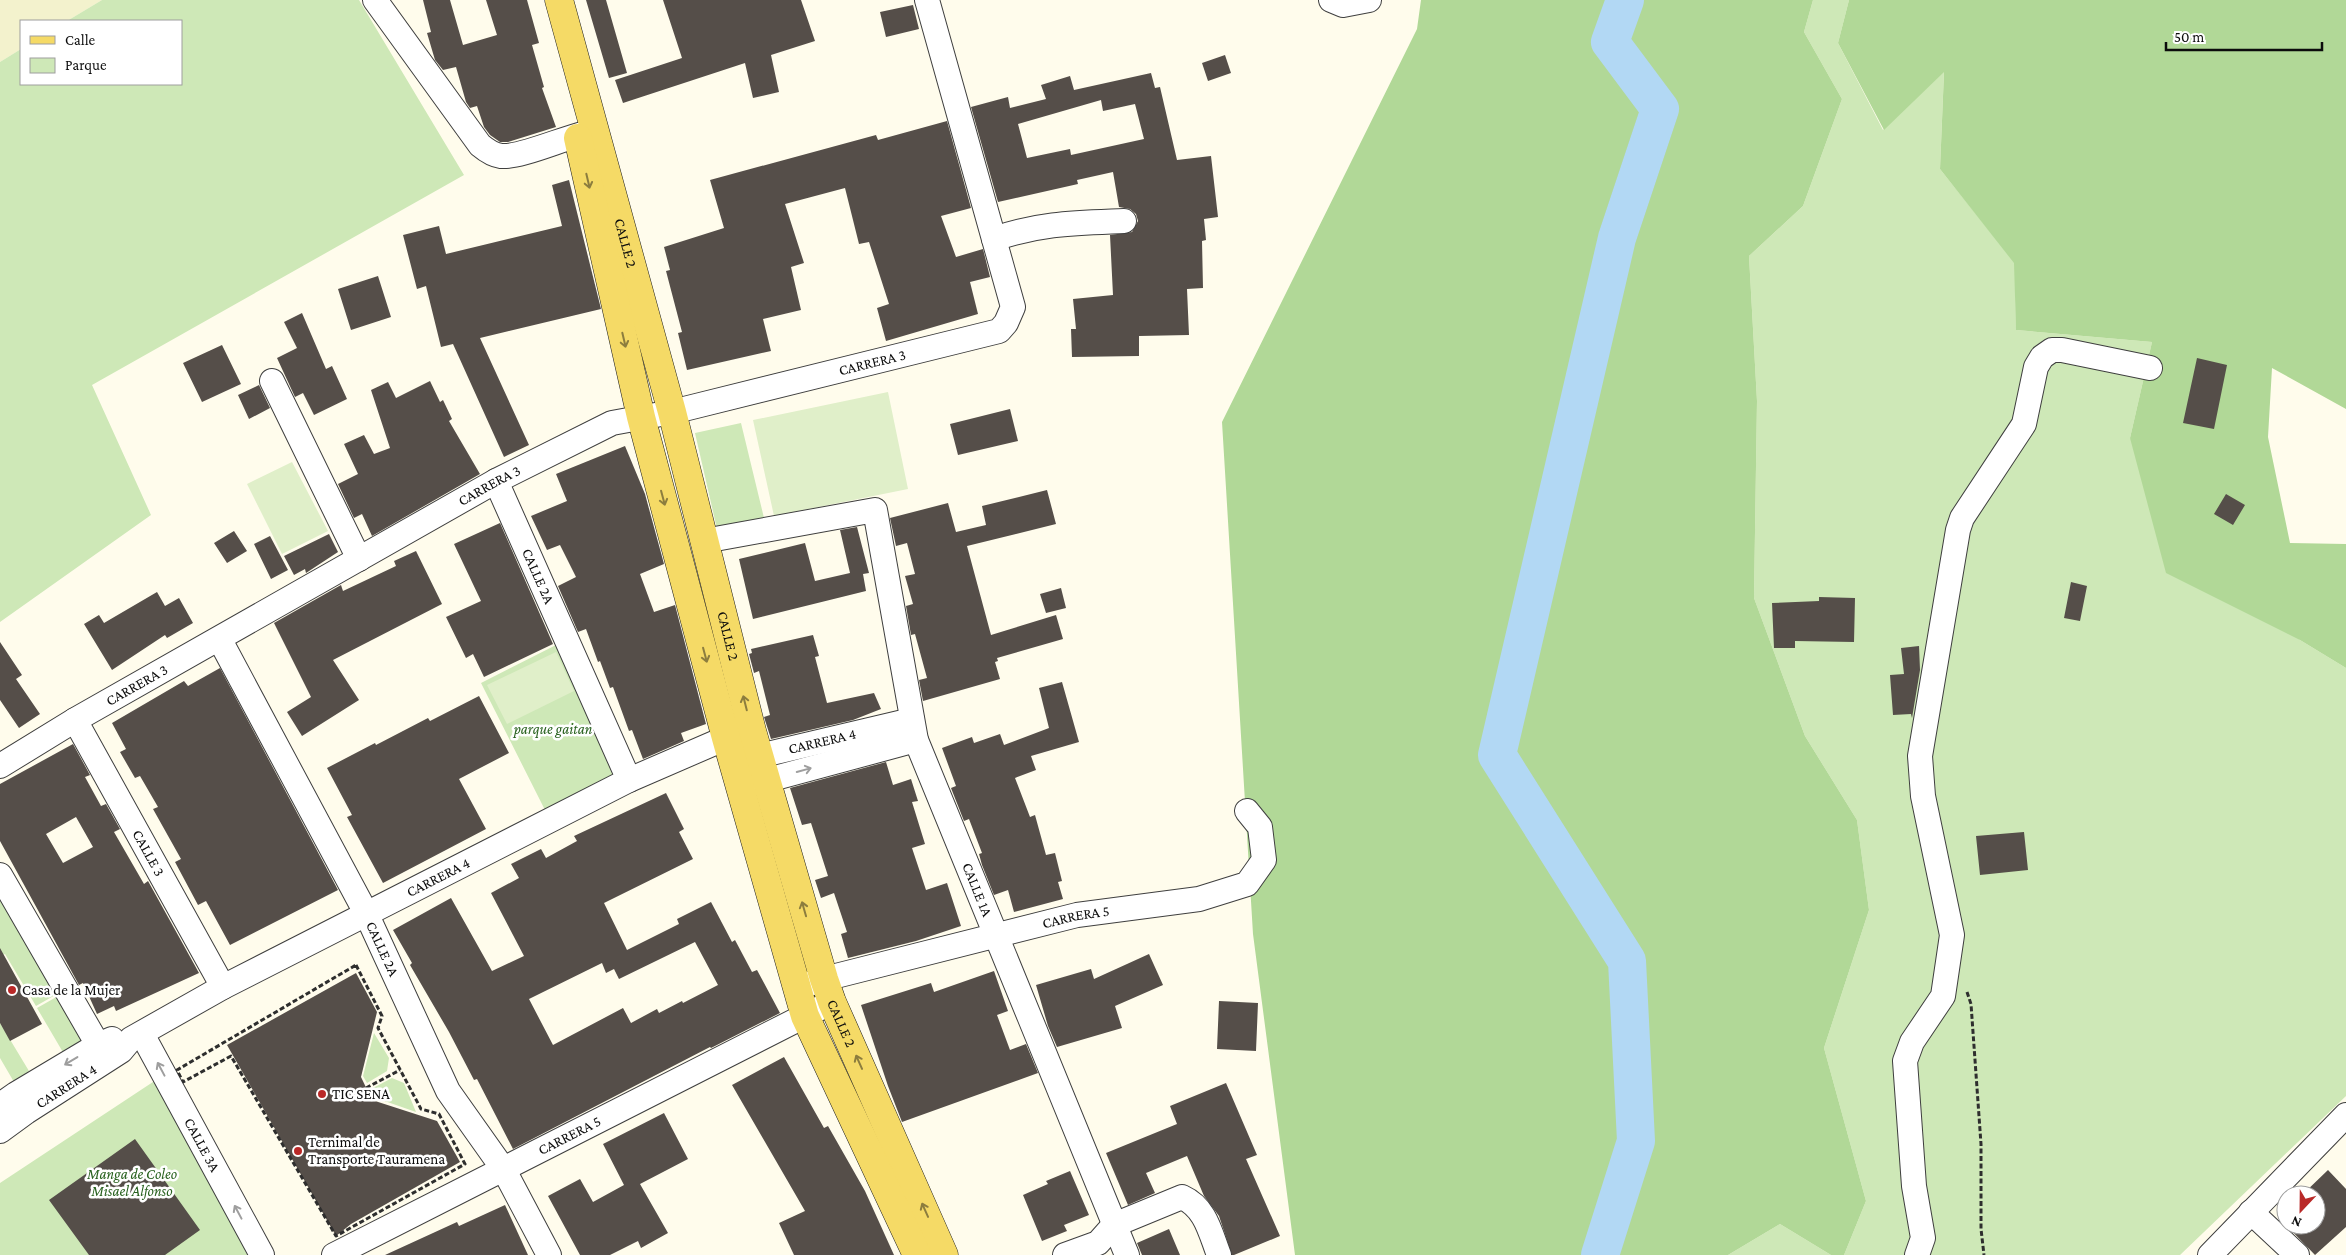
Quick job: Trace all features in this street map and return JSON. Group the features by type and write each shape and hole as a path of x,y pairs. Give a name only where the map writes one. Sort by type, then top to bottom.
{"main road":[{"name":"CALLE 2","path":"549,0 586,132 672,412 759,756 828,990 944,1255"},
{"name":"CALLE 2","path":"559,0 641,417 729,748 797,988 805,1016 916,1255"}],"street":[{"path":"375,0 480,145 488,151 499,156 511,156 586,132"},
{"path":"927,0 994,239 1021,230 1058,223 1124,221"},
{"path":"1331,0 1343,5 1369,0"},
{"name":"CARRERA 3","path":"0,766 75,720 220,640 496,481 612,422 672,412 999,331 1006,323 1012,307 994,239"},
{"path":"1918,1255 1922,1238 1914,1186 1905,1061 1912,1042 1943,996 1952,935 1923,796 1920,756 1958,530 1962,518 2024,424 2036,368 2042,358 2052,350 2062,350 2150,368"},
{"path":"272,381 359,559"},
{"name":"CALLE 2A","path":"496,481 629,780"},
{"name":"CALLE 1A","path":"704,541 875,510 914,730 994,935 1095,1174 1127,1255"},
{"name":"CALLE 2A","path":"220,640 366,913 448,1092 462,1115 504,1170 550,1255"},
{"name":"CALLE 3","path":"75,720 223,987"},
{"name":"CARRERA 4","path":"0,1131 26,1112 121,1051 136,1037 223,987 629,780 729,748 759,756 914,730"},
{"name":"CARRERA 4","path":"740,787 759,756"},
{"name":"CARRERA 5","path":"334,1255 805,1016 828,990 994,935 1077,915 1200,899 1247,884 1264,860 1260,827 1247,811"},
{"path":"0,874 98,1045"},
{"path":"797,988 828,990"},
{"name":"CARRERA 4","path":"0,1105 98,1045 116,1038 136,1037"},
{"name":"CALLE 3A","path":"136,1037 262,1255"},
{"path":"2210,1255 2251,1212 2342,1126"},
{"path":"1065,1255 1098,1243 1114,1225 1182,1197 1191,1201 1201,1210 1219,1255"},
{"path":"2251,1212 2297,1255"}],"path":[{"path":"356,965 382,1016 378,1028 400,1070 421,1109 439,1114 465,1164 336,1236 231,1056 183,1082 177,1070 356,965"},
{"path":"1966,987 1971,1004 1981,1144 1981,1229 1984,1255"},
{"path":"366,1088 400,1070"}],"green space":[{"path":"0,0 102,0 69,20 20,20 20,50 0,62"},
{"path":"102,0 359,0 464,175 92,385 151,515 0,622 0,62 20,50 20,85 182,85 182,20 69,20"},
{"path":"1421,0 1813,0 1804,32 1842,99 1803,206 1749,256 1757,401 1754,598 1805,736 1857,820 1869,910 1824,1048 1866,1201 1844,1255 1831,1255 1780,1224 1728,1255 1295,1255 1253,934 1222,422 1417,29"},
{"path":"1813,0 1849,0 1838,43 1883,130 1944,71 1940,169 2015,263 2016,330 2152,342 2130,438 2300,640 2346,668 2346,1096 2180,1255 1844,1255 1866,1201 1824,1048 1869,910 1857,820 1805,736 1754,598 1757,401 1749,256 1803,206 1842,99 1804,32"},
{"path":"1849,0 2346,0 2346,409 2272,368 2268,437 2290,543 2346,544 2346,668 2300,640 2166,573 2130,438 2152,342 2016,330 2014,263 1940,169 1944,72 1884,130 1838,43"},
{"path":"888,392 908,489 774,516 753,420"},
{"path":"741,423 764,518 717,529 695,433"},
{"path":"292,462 328,531 282,554 247,484"},
{"name":"parque gaitan","path":"560,643 626,775 547,814 481,683"},
{"path":"556,652 574,691 507,724 487,685"},
{"path":"0,897 57,994 36,1006 5,954 0,956"},
{"path":"60,995 87,1041 64,1054 37,1008"},
{"path":"0,1023 29,1071 14,1082 0,1058"},
{"path":"374,1033 389,1058 387,1071 367,1083 363,1076"},
{"name":"Manga de Coleo Misael Alfonso","path":"159,1078 251,1255 0,1255 0,1183"},
{"path":"392,1078 404,1083 416,1112 376,1098 371,1089"},
{"path":"1780,1224 1831,1255 1728,1255"}],"building":[{"path":"423,0 450,0 463,45 497,35 486,0 527,0 539,43 532,45 544,87 542,88 556,127 508,142 500,142 490,135 484,127 477,106 470,108 466,102 456,67 443,70 435,60 427,33 431,32"},
{"path":"586,0 606,0 627,73 609,78"},
{"path":"663,0 801,0 815,41 771,55 779,92 753,98 745,63 623,103 615,80 682,58"},
{"path":"913,5 919,29 886,37 880,12"},
{"path":"1225,55 1231,73 1208,81 1202,63"},
{"path":"1151,73 1155,88 1160,87 1177,160 1211,156 1218,217 1204,219 1206,240 1202,241 1203,288 1187,289 1189,335 1139,336 1139,356 1072,357 1071,329 1076,329 1073,299 1113,295 1110,235 1132,232 1138,221 1136,214 1130,209 1119,207 1113,172 1077,180 1078,184 998,202 971,107 1008,97 1010,108 1046,99 1041,85 1070,76 1074,90","holes":["1101,100 1103,111 1135,104 1144,139 1071,155 1070,149 1027,158 1018,124"]},
{"path":"947,121 971,208 941,216 956,257 983,249 990,277 970,282 978,314 886,341 877,308 889,304 869,242 859,244 845,188 785,204 804,263 791,267 801,310 763,319 771,351 687,370 678,333 682,332 666,271 670,270 664,247 724,228 710,180 876,135 878,140"},
{"path":"569,180 601,309 480,338 529,445 504,457 453,344 441,347 426,286 417,289 403,235 439,226 446,254 562,226 552,185"},
{"path":"378,276 391,317 351,330 338,289"},
{"path":"302,313 326,369 332,366 347,399 314,415 303,393 295,397 277,358 297,348 284,322"},
{"path":"222,345 241,384 202,402 183,363"},
{"path":"2197,358 2227,365 2214,429 2183,423"},
{"path":"430,381 440,402 443,400 452,419 449,421 480,474 372,536 362,514 354,518 338,484 358,474 344,444 364,435 374,454 390,448 371,390 388,382 396,398"},
{"path":"259,385 270,408 249,419 238,395"},
{"path":"1010,409 1018,441 958,455 950,424"},
{"path":"625,446 645,494 664,564 640,574 654,612 675,605 706,724 681,733 684,741 643,759 632,730 629,731 613,687 610,688 600,661 598,662 586,629 578,632 558,586 576,577 560,545 547,550 531,516 567,501 556,474"},
{"path":"1047,490 1056,524 967,546 991,635 1056,615 1063,639 997,658 998,661 995,662 1000,679 923,701 919,680 927,678 915,634 911,635 906,606 913,604 905,576 915,574 907,543 896,546 890,518 948,503 956,532 986,525 982,506"},
{"path":"2226,494 2245,505 2233,525 2214,514"},
{"path":"500,523 553,644 484,677 473,654 466,658 446,617 481,601 454,544"},
{"path":"857,527 869,573 863,574 866,591 753,619 739,559 805,543 815,581 850,573 840,530"},
{"path":"234,531 247,551 227,563 214,543"},
{"path":"329,534 338,552 306,573 305,569 294,575 284,556"},
{"path":"270,536 288,570 271,579 254,544"},
{"path":"416,551 442,604 333,660 359,700 302,736 287,712 311,697 274,623 341,585 343,591 396,566 394,561"},
{"path":"2071,582 2087,586 2080,621 2064,618"},
{"path":"1061,588 1066,608 1046,613 1040,594"},
{"path":"157,592 165,606 179,598 193,623 167,638 165,635 112,670 84,624 99,615 104,623"},
{"path":"1819,597 1855,598 1854,642 1795,641 1795,648 1774,648 1772,603 1819,601"},
{"path":"813,635 819,656 815,657 827,703 874,693 881,709 853,720 771,739 764,717 770,715 759,671 754,673 749,654 752,653 751,649"},
{"path":"0,642 22,675 16,679 40,714 19,728 0,700"},
{"path":"1919,646 1920,670 1912,718 1911,714 1893,715 1890,675 1904,674 1901,648"},
{"path":"220,668 338,890 230,945 206,901 198,905 175,862 181,859 153,809 158,807 140,776 135,778 120,752 126,749 112,723 184,681 188,686"},
{"path":"1062,682 1079,742 1031,756 1036,770 1015,778 1030,817 1035,815 1046,855 1055,853 1062,881 1058,882 1063,899 1014,912 1008,890 994,895 982,865 979,854 982,853 969,819 964,821 951,788 956,786 942,748 972,737 974,743 1000,734 1004,745 1049,728 1039,688"},
{"path":"479,696 509,753 459,779 486,829 383,883 347,817 352,815 327,768 375,743 376,745 428,718 430,721"},
{"path":"73,744 90,775 85,777 101,806 106,804 120,829 114,832 144,884 148,881 199,973 116,1011 114,1006 97,1014 83,983 79,985 0,841 0,784","holes":["76,817 93,847 63,863 46,834"]},
{"path":"886,762 893,785 911,779 918,801 912,802 925,844 912,848 926,890 947,883 961,926 916,941 848,958 841,934 847,932 834,893 821,898 815,880 828,876 811,823 802,825 790,788"},
{"path":"666,793 684,829 679,832 693,859 604,903 627,950 679,924 677,919 711,902 732,942 735,940 752,972 757,970 780,1013 513,1149 477,1079 474,1080 410,965 412,963 393,930 451,898 492,971 524,956 491,893 519,878 511,864 541,849 546,858 577,841 574,836","holes":["695,942 718,985 683,1003 682,1001 659,1013 657,1009 631,1023 623,1008 553,1045 529,999 602,963 606,973 614,969 619,979"]},
{"path":"2024,832 2028,870 1980,875 1976,836"},
{"name":"Casa de la Mujer","path":"0,948 42,1024 10,1041 0,1023"},
{"path":"1149,954 1163,985 1115,1006 1122,1028 1057,1047 1048,1026 1036,985 1091,969 1094,979"},
{"path":"994,971 1008,1011 997,1015 1010,1050 1026,1044 1038,1073 902,1122 861,1005 931,983 934,992"},
{"name":"TIC SENA","path":"356,973 377,1012 361,1077 372,1100 437,1121 460,1162 351,1224 336,1236 227,1045"},
{"path":"1219,1001 1258,1003 1256,1051 1217,1049"},
{"path":"784,1057 824,1128 828,1126 865,1191 894,1255 794,1255 779,1223 805,1211 732,1085"},
{"path":"1226,1083 1257,1155 1246,1159 1280,1236 1234,1255 1232,1255 1219,1216 1204,1196 1187,1156 1146,1173 1155,1193 1128,1205 1106,1153 1177,1124 1170,1106"},
{"path":"664,1113 688,1159 640,1184 668,1233 641,1248 638,1241 610,1255 580,1255 548,1196 580,1179 593,1202 624,1185 603,1144"},
{"path":"135,1139 200,1230 165,1255 89,1255 49,1200"},
{"path":"2328,1170 2346,1189 2346,1227 2315,1255 2296,1235 2326,1235 2326,1185 2312,1185"},
{"path":"1070,1171 1089,1215 1064,1225 1067,1231 1042,1241 1023,1195 1048,1184 1046,1181"},
{"path":"505,1205 528,1255 385,1255 457,1222 459,1226"},
{"path":"1169,1229 1180,1255 1142,1255 1137,1243"}],"waterway":[{"path":"1600,1255 1636,1141 1627,961 1497,755 1617,238 1660,109 1610,42 1625,0"}],"place":[{"name":"Casa de la Mujer","path":"12,990"},
{"name":"TIC SENA","path":"322,1094"},
{"name":"Ternimal de Transporte Tauramena","path":"298,1151"}]}
